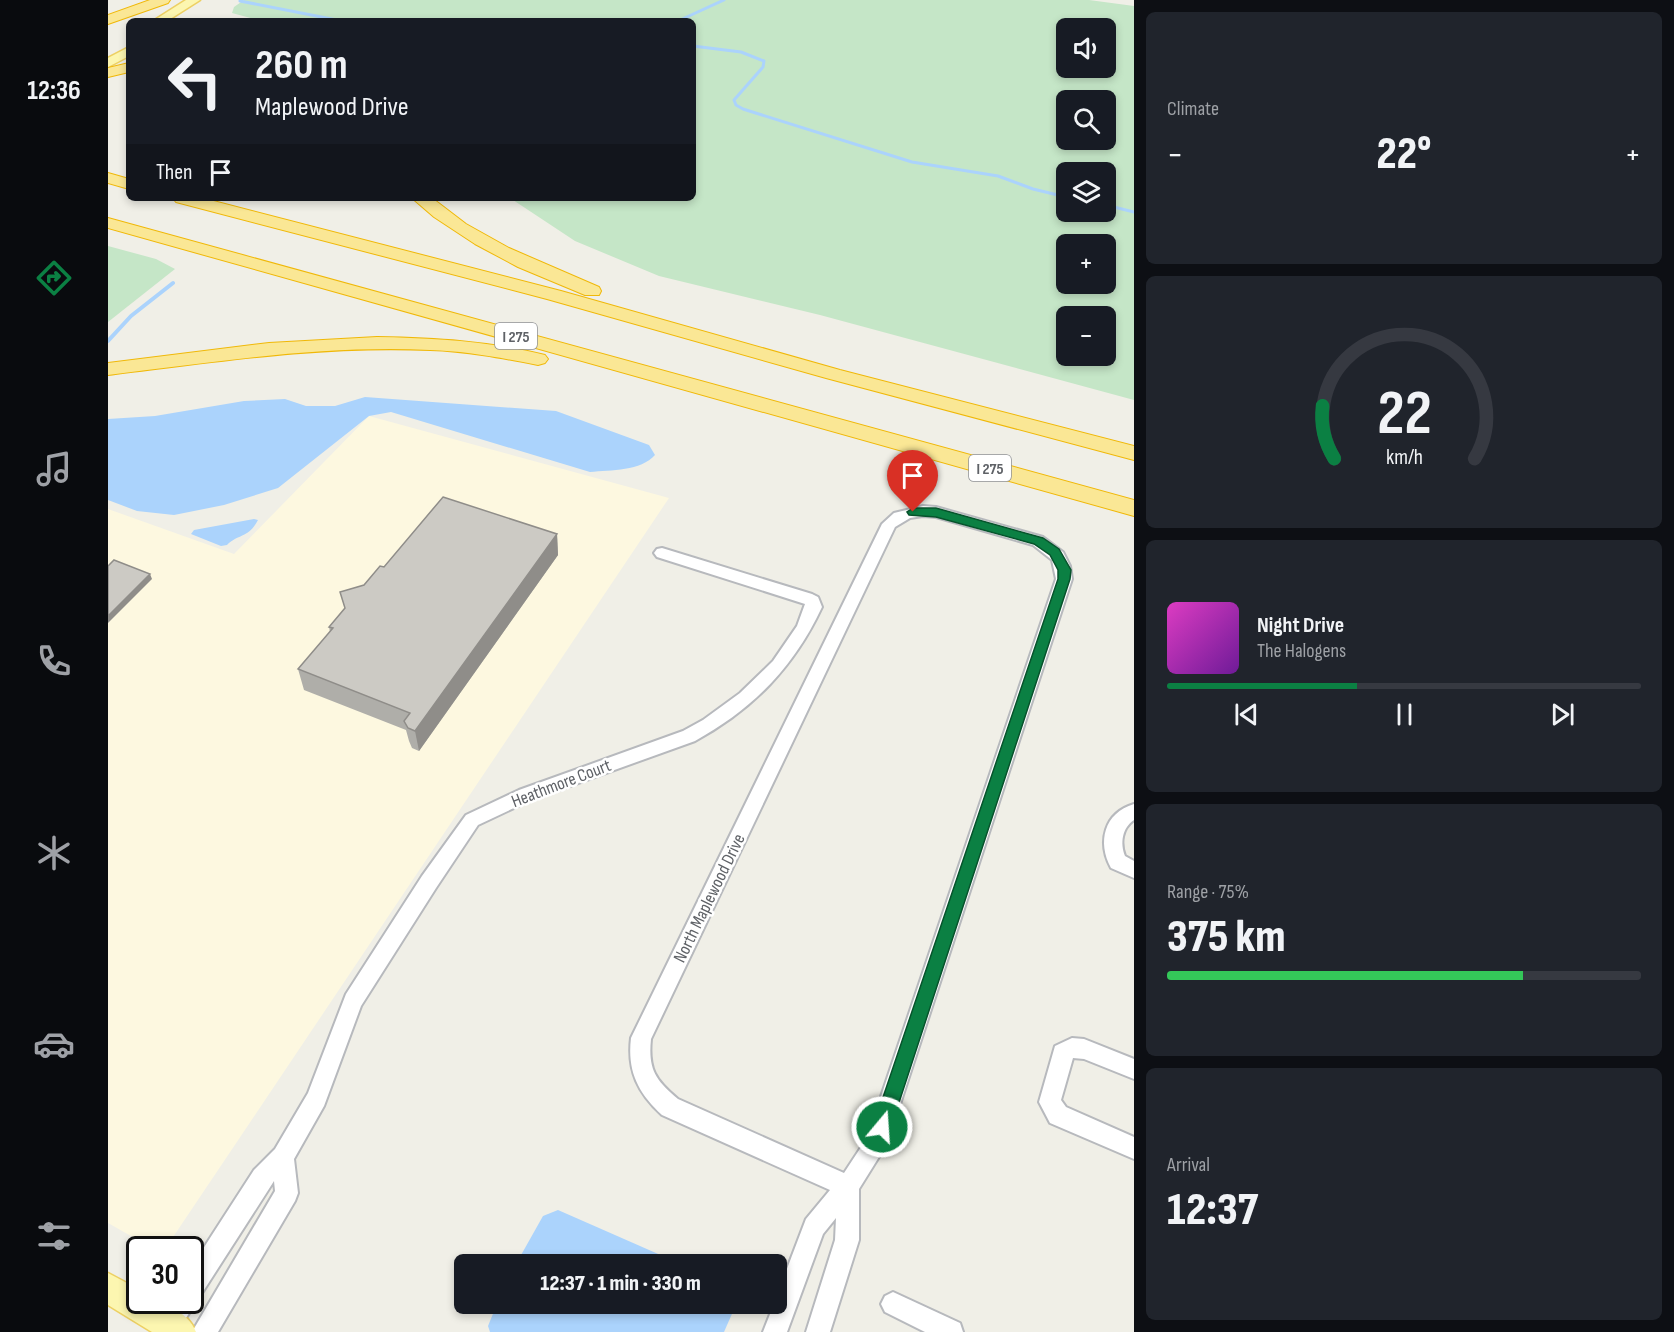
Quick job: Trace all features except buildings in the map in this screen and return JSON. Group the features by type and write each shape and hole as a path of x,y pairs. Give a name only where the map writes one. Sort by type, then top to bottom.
{"highway":[{"path":"108,20 163,0"},
{"path":"108,73 126,67"},
{"path":"108,170 126,172"},
{"path":"108,178 126,183"},
{"path":"194,201 554,295 833,374 1134,453"},
{"path":"425,201 487,244 567,282 654,312 793,353 833,374"},
{"name":"I 275","path":"108,223 1134,507"},
{"path":"108,369 314,345 392,343 434,345 511,352 590,371 789,426 847,429"}],"main road":[{"path":"166,18 199,3"},
{"path":"182,18 199,3"},
{"path":"108,51 126,41"},
{"path":"108,63 126,53"},
{"path":"108,1288 178,1319"}],"street":[{"name":"North Maplewood Drive","path":"923,511 936,512 1038,541 1048,546 1061,561 1065,570 1064,579 876,1144 848,1186 670,1107 651,1089 643,1074 639,1054 641,1038 889,524 901,515 923,511"},
{"name":"Heathmore Court","path":"204,1268 262,1178 283,1157 316,1100 353,1001 429,882 472,820 525,795 689,736 710,726 741,702 781,663 814,607 812,601 806,598 662,553"},
{"path":"1134,812 1127,812 1121,817 1112,850 1118,862 1134,870"},
{"path":"1134,1069 1084,1049 1068,1048 1062,1053 1050,1102 1058,1115 1134,1148"},
{"path":"204,1332 287,1193 283,1157"},
{"path":"775,1332 814,1227 848,1186"},
{"path":"818,1332 847,1240 848,1186"},
{"path":"893,1304 951,1332"}],"shaded area":[{"path":"369,416 669,498 174,1236 131,1236 108,1223 108,509 234,554"}],"green space":[{"path":"244,0 1089,0 1134,6 1134,400 820,315 659,276 575,241 515,201 696,201 696,18 250,18 232,13 234,7"},
{"path":"108,246 156,259 175,269 108,322"}],"water":[{"path":"365,397 556,411 649,445 655,455 634,467 590,472 391,412 369,416 278,488 224,505 174,515 137,511 108,500 108,419 155,416 244,401 285,399 306,406 335,406"},
{"path":"258,520 251,530 227,545 221,546 191,534 194,530"},
{"path":"558,1210 658,1254 522,1254 543,1216"},
{"path":"493,1314 732,1314 724,1332 490,1332 488,1326"}],"waterway":[{"path":"685,18 724,0"},
{"path":"240,1 327,18"},
{"path":"696,46 741,52 764,61 763,67 734,100 736,105 743,109 912,162 998,176 1056,195"},
{"path":"1116,208 1134,212"},
{"path":"108,341 131,316 173,283"}],"route":[{"path":"882,1127 1064,579 1065,570 1054,552 1038,541 936,512 913,512"}]}
